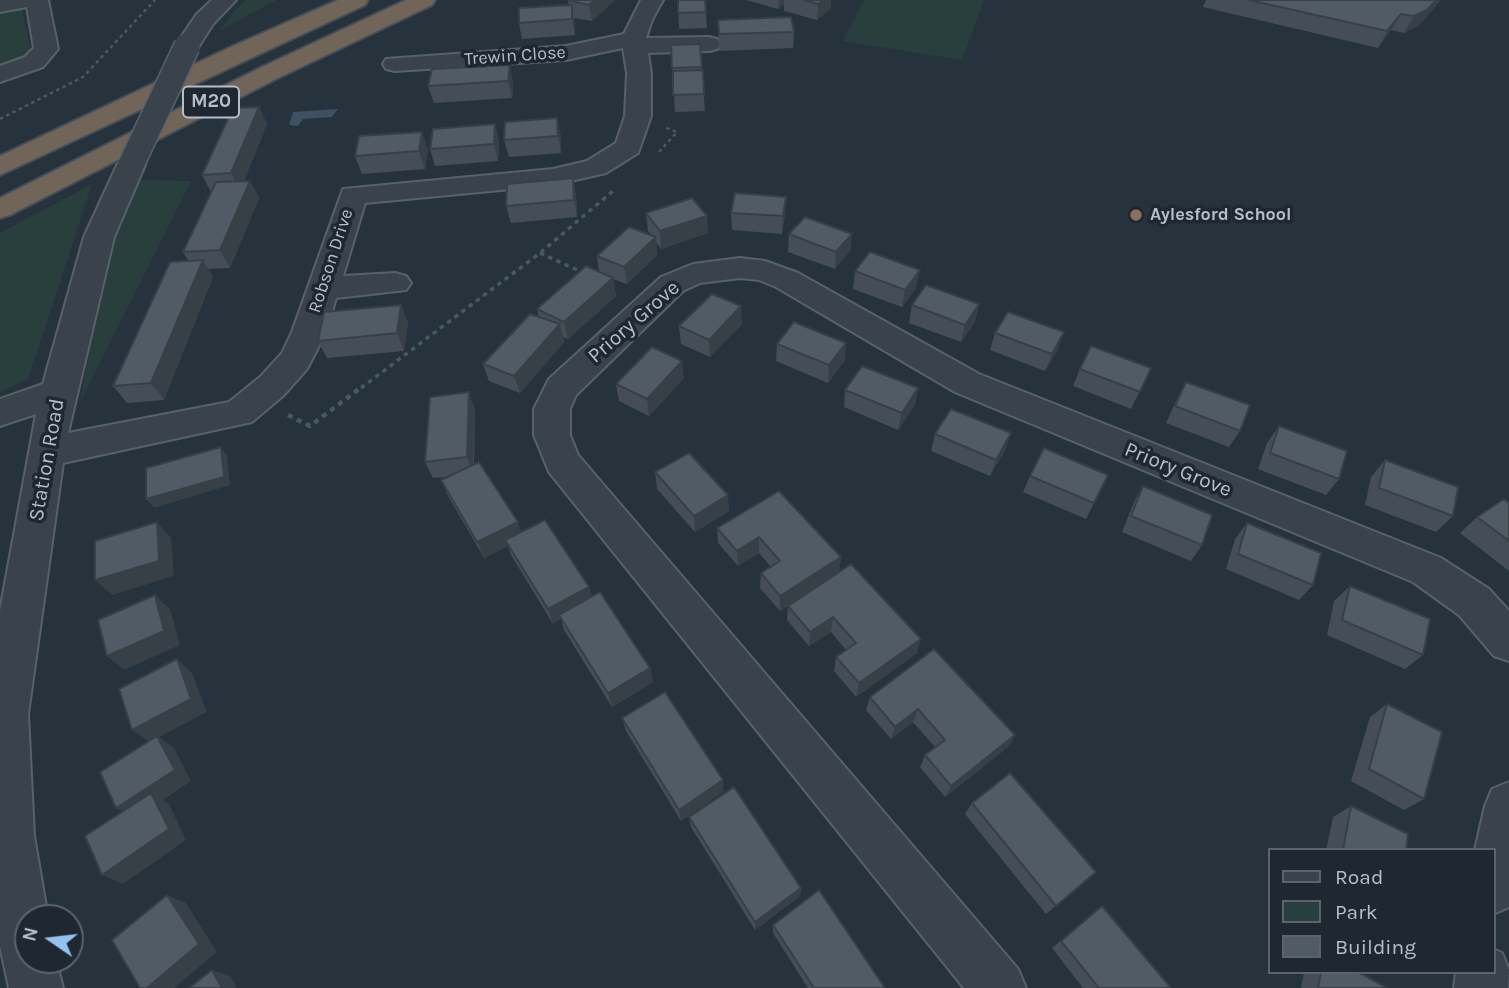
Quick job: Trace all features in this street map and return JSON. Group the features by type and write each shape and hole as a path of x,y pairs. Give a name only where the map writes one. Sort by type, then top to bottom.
{"highway":[{"name":"M20","path":"0,167 242,51 357,0"},
{"name":"M20","path":"0,209 258,78 425,0"}],"street":[{"path":"0,5 29,0"},
{"path":"0,75 34,62 46,49 37,0"},
{"name":"Station Road","path":"20,904 9,836 5,714 58,392 99,237 187,46 208,10 222,0"},
{"name":"Robson Drive","path":"46,452 239,413 256,400 295,360 309,332 353,195 553,177 596,167 628,147 638,116 639,73 635,42 640,20 652,0"},
{"name":"Trewin Close","path":"396,65 566,53 635,42 709,44"},
{"name":"Priory Grove","path":"999,988 562,462 552,435 552,409 561,388 672,284 693,274 740,268 765,271 787,280 810,292 839,313 967,383 1427,570 1474,602 1509,642"},
{"path":"323,288 395,283"},
{"path":"0,413 58,392"},
{"path":"1495,878 1509,806"}],"path":[{"path":"0,119 83,77 155,0"},
{"path":"638,116 677,132 659,152"},
{"path":"256,400 310,426 540,253 619,186"},
{"path":"540,253 590,275"}],"green space":[{"path":"246,0 276,0 219,31 237,8"},
{"path":"864,0 984,0 962,60 843,41"},
{"path":"22,9 31,52 18,64 0,67 0,12"},
{"path":"140,180 191,181 81,400 95,307 116,234"},
{"path":"92,184 28,379 0,392 0,233"}],"water":[{"path":"338,109 332,117 303,119 298,126 289,125 293,112"}],"building":[{"path":"568,0 595,0 589,5"},
{"path":"678,0 705,0 706,12 678,13"},
{"path":"804,0 823,0 818,4"},
{"path":"1249,0 1436,0 1427,10 1414,16 1401,14 1387,31"},
{"path":"572,5 572,19 519,23 519,8"},
{"path":"791,17 794,32 719,34 718,20"},
{"path":"700,44 702,67 672,68 671,45"},
{"path":"510,65 508,81 428,86 432,69"},
{"path":"703,70 704,94 673,95 673,71"},
{"path":"259,107 231,173 202,175 233,108"},
{"path":"557,118 558,136 504,140 505,122"},
{"path":"495,124 494,144 430,149 433,129"},
{"path":"422,132 419,151 355,156 359,136"},
{"path":"573,178 574,200 506,206 507,184"},
{"path":"250,181 220,250 183,252 216,182"},
{"path":"735,193 786,197 783,216 731,213"},
{"path":"692,198 707,216 660,231 646,213"},
{"path":"805,217 852,234 836,252 789,234"},
{"path":"629,227 656,237 624,267 597,256"},
{"path":"870,252 920,270 905,290 855,271"},
{"path":"203,260 151,383 113,386 170,262"},
{"path":"586,266 613,278 564,322 537,309"},
{"path":"926,285 979,304 965,325 912,305"},
{"path":"712,294 741,306 709,340 679,326"},
{"path":"401,305 397,333 318,341 324,312"},
{"path":"1008,312 1064,332 1052,354 995,333"},
{"path":"530,314 560,324 514,376 483,364"},
{"path":"794,322 846,343 829,365 777,344"},
{"path":"1091,346 1151,368 1140,392 1080,369"},
{"path":"652,347 682,361 647,399 616,384"},
{"path":"862,366 918,388 902,413 845,390"},
{"path":"1186,382 1250,405 1240,431 1175,406"},
{"path":"469,392 467,457 425,462 430,397"},
{"path":"951,409 1011,433 996,460 935,434"},
{"path":"1279,426 1347,451 1339,479 1270,453"},
{"path":"221,447 224,477 146,499 146,468"},
{"path":"1044,448 1108,475 1094,503 1030,476"},
{"path":"689,453 728,495 694,516 655,472"},
{"path":"1385,460 1458,487 1453,516 1379,488"},
{"path":"479,462 518,522 477,542 441,480"},
{"path":"1143,486 1212,515 1202,545 1131,516"},
{"path":"779,491 841,557 780,596 761,573 780,561 759,537 737,551 717,528"},
{"path":"1504,499 1509,503 1509,541 1477,517"},
{"path":"545,520 589,587 548,609 505,540"},
{"path":"157,522 159,561 95,580 95,541"},
{"path":"1247,523 1321,553 1313,585 1238,554"},
{"path":"851,564 921,639 859,683 836,657 856,643 833,617 810,632 788,606"},
{"path":"1350,586 1430,619 1423,655 1342,620"},
{"path":"600,592 650,668 608,693 559,615"},
{"path":"155,595 164,631 107,656 98,620"},
{"path":"934,649 1015,735 951,786 925,755 945,740 918,709 895,727 870,697"},
{"path":"177,659 191,699 132,730 119,689"},
{"path":"665,692 723,780 679,810 622,718"},
{"path":"1387,704 1442,732 1424,799 1369,769"},
{"path":"157,736 175,770 116,808 100,772"},
{"path":"1010,773 1096,872 1056,906 972,803"},
{"path":"734,787 801,888 755,922 689,817"},
{"path":"151,793 169,829 102,875 85,836"},
{"path":"1351,806 1408,834 1406,848 1343,848"},
{"path":"819,890 885,988 814,988 773,925"},
{"path":"167,895 199,944 147,988 140,988 112,940"},
{"path":"1102,906 1171,988 1099,988 1061,941"},
{"path":"212,970 222,988 189,988"},
{"path":"1321,974 1362,974 1387,988 1318,988"}],"place":[{"name":"Aylesford School","path":"1136,215"}]}
